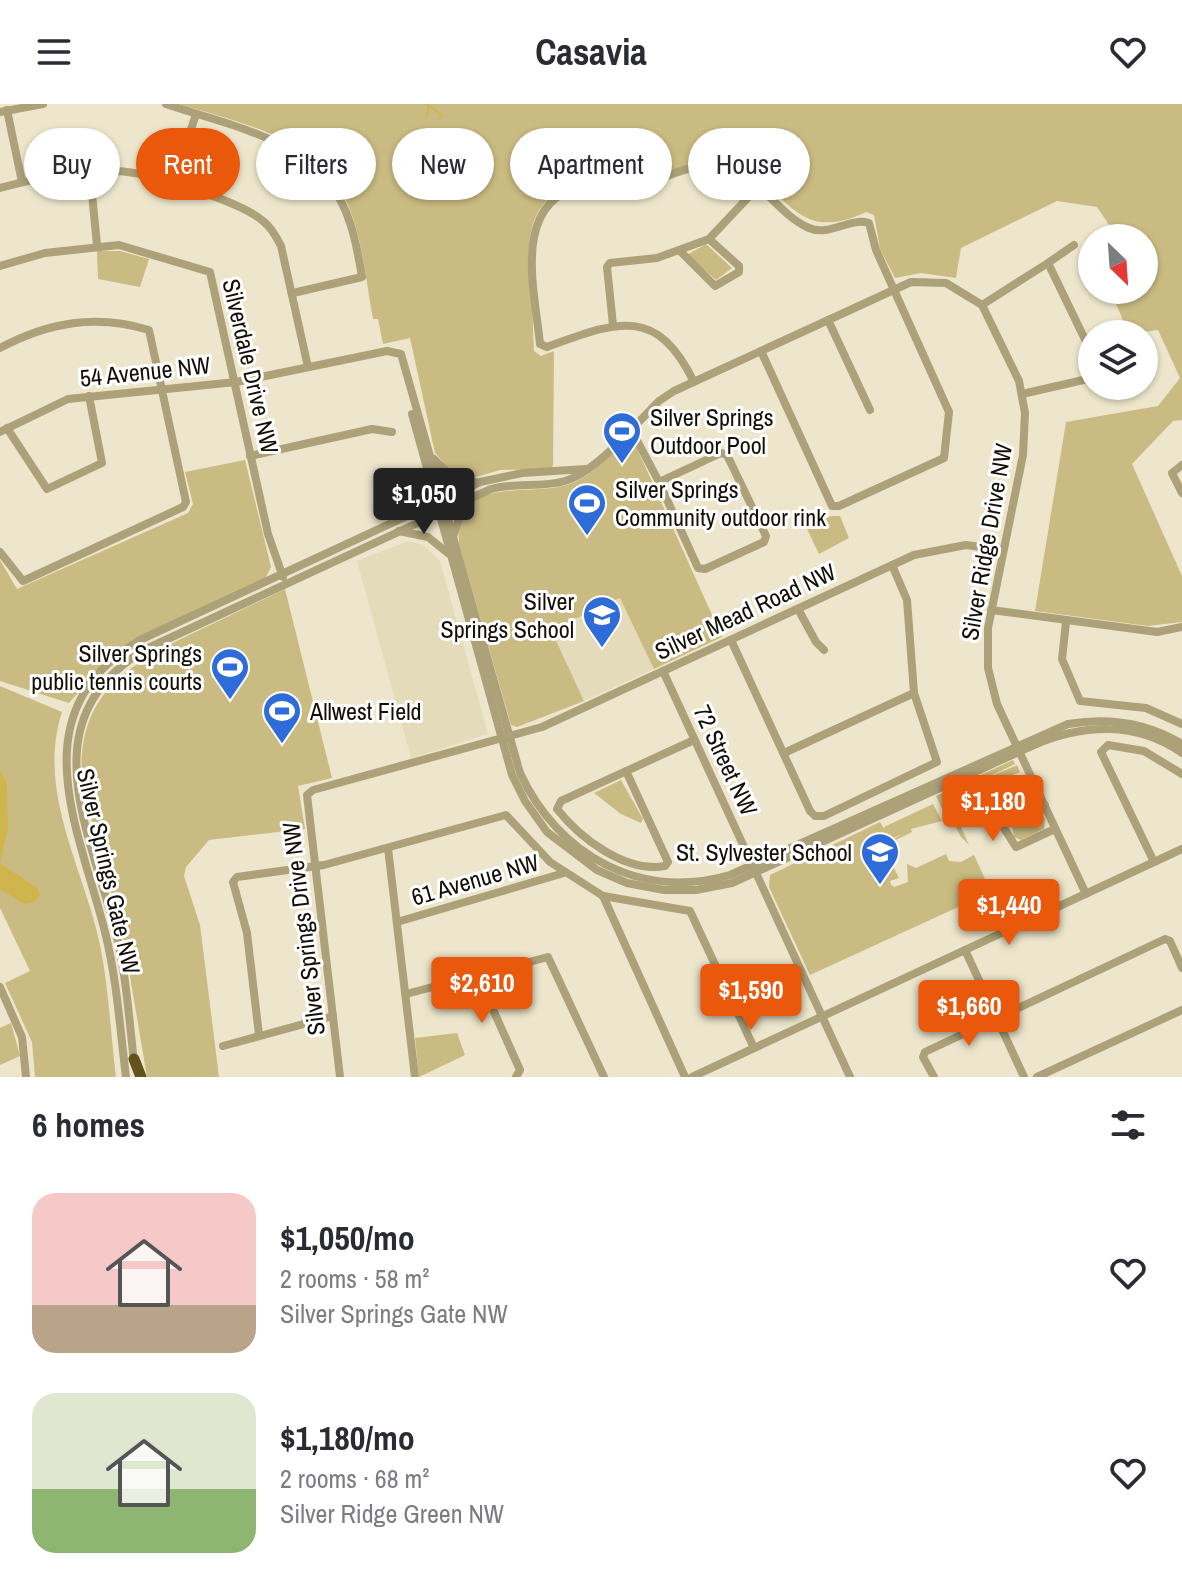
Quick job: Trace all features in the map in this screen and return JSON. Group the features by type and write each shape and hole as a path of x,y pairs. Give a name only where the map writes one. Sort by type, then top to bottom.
{"highway":[{"path":"134,1059 138,1077"}],"street":[{"path":"0,188 22,182 3,111 43,104"},
{"path":"166,104 269,138 300,154 326,178 344,207 362,277 293,293"},
{"path":"191,128 196,114"},
{"path":"688,169 628,187 581,186 551,203 534,229 531,253 540,344 547,347 613,325 631,325 663,338 682,358 694,382"},
{"path":"93,200 97,245"},
{"path":"222,200 238,205 263,220 281,246 308,367"},
{"path":"613,325 607,267 610,263 680,251 709,239 746,200"},
{"path":"761,351 832,506 839,506 944,458 949,412 876,250 869,223 810,229 774,200"},
{"path":"680,251 715,286 739,272 739,266 709,239"},
{"name":"Silverdale Drive NW","path":"0,266 45,253 119,245 210,272 272,551 286,583"},
{"path":"586,469 659,401 895,289 911,282 946,283 982,305 1074,245"},
{"path":"1048,263 1078,325"},
{"name":"Silver Ridge Drive NW","path":"982,305 1011,361 1022,394 1023,455 986,649 991,688 1086,894"},
{"path":"0,348 38,330 73,322 109,320 149,330 186,502 183,507 23,581 0,552"},
{"path":"828,320 870,410"},
{"path":"395,352 405,362 430,455 449,554 505,738 539,810 563,838 601,864 638,878 679,883 756,870 1068,724 1103,720 1144,726 1182,744"},
{"path":"395,352 400,361 426,470 453,538 505,738"},
{"name":"54 Avenue NW","path":"4,430 47,407 89,396 236,382 395,352"},
{"path":"1022,394 1078,381"},
{"path":"4,430 47,489 102,463 89,396"},
{"path":"250,456 372,429 392,432"},
{"path":"631,429 698,568 705,569 764,542 766,536 727,455 721,453 659,482"},
{"path":"430,455 453,478 480,482"},
{"path":"1182,465 1172,473 1182,493"},
{"name":"Silver Springs Gate NW","path":"134,1059 116,932 75,778 80,727 96,691 123,663 398,531 480,482 512,474 586,469"},
{"name":"Silver Springs Gate NW","path":"126,1077 111,961 64,775 70,721 97,674 125,649 408,515 507,484 562,482 586,469"},
{"path":"408,515 420,498 426,470"},
{"path":"453,538 460,515 472,497"},
{"path":"398,531 428,537 449,554"},
{"name":"Silver Mead Road NW","path":"505,738 542,727 892,565 941,548 966,545 1003,550"},
{"path":"731,640 810,811 815,816 824,816 937,762 914,693 907,600 892,565"},
{"path":"798,609 816,642 824,650"},
{"path":"991,610 1157,632 1182,627"},
{"path":"1066,622 1062,659 1080,701 1146,708 1182,724"},
{"name":"72 Street NW","path":"663,671 850,1077"},
{"path":"784,753 914,693"},
{"path":"1019,748 1061,734 1107,728 1156,738 1182,753"},
{"name":"Silver Springs Drive NW","path":"340,1077 307,795 313,790 505,738"},
{"path":"626,771 668,862 665,866 639,864 607,852 587,840 557,809 561,801 626,771 694,740"},
{"path":"1154,862 1101,752 1108,745 1132,748 1160,759 1182,774"},
{"path":"1045,805 1006,822 1004,828 1016,847 1055,829"},
{"path":"259,1035 247,933 233,882 237,877 315,867 506,815 564,873 603,896 690,911 754,1048"},
{"path":"388,848 415,1077"},
{"path":"692,1077 1182,849"},
{"name":"61 Avenue NW","path":"397,922 564,873"},
{"path":"603,896 685,1077"},
{"path":"934,1077 923,1057 925,1052 1165,939 1170,941 1182,968"},
{"path":"965,950 1024,1077"},
{"path":"406,994 548,957 604,1077"},
{"path":"478,976 520,1070 516,1077"},
{"path":"1,991 22,1037 26,1077"},
{"path":"1037,1077 1182,1010"},
{"path":"223,1046 333,1016"}],"shaded area":[{"path":"179,104 1182,104 1182,420 1173,421 1132,464 1182,576 1182,622 1148,626 1035,611 1066,422 1158,406 1180,378 1158,330 1158,320 1123,320 1116,304 1158,304 1158,224 1109,224 1097,207 1057,201 961,248 956,278 921,273 895,278 880,249 874,215 866,212 841,221 821,222 805,217 782,200 810,200 810,128 688,128 688,166 672,171 672,128 510,128 510,200 547,200 531,230 529,266 534,351 541,356 554,351 553,465 551,469 500,470 473,478 455,476 435,453 410,338 383,344 378,319 373,319 364,261 345,200 376,200 376,128 252,127"},
{"path":"706,244 732,268 716,280 687,255"},
{"path":"97,251 120,251 149,259 140,287 98,279"},
{"path":"626,440 635,444 722,637 654,669 620,598 551,630 584,701 517,727 511,725 459,544 460,522 467,507 480,498 575,482"},
{"path":"245,460 271,567 266,577 115,651 69,703 0,681 0,560 17,589 188,513 193,504 185,472"},
{"path":"831,516 840,516 849,538 819,554 807,529"},
{"path":"408,541 424,545 440,561 488,734 411,758 357,561"},
{"path":"285,589 332,778 298,786 305,829 209,840 186,867 184,876 200,925 219,1077 147,1077 123,935 82,784 82,754 87,729 95,708 124,674 166,647"},
{"name":"Silver Springs School","path":"621,598 654,669 584,701 550,630"},
{"path":"0,686 62,712 55,743 59,804 102,955 116,1077 35,1077 32,1042 5,983 30,971 0,908"},
{"path":"1013,760 1015,764 976,783 1017,765 1020,772 966,795 968,781"},
{"path":"0,770 7,783 8,828 0,863"},
{"path":"621,780 643,819 641,823 621,814 594,793"},
{"path":"963,784 962,795 953,802 948,813 957,818 969,845 951,818 947,819 936,796"},
{"name":"St. Sylvester School","path":"933,804 942,821 911,829 912,832 896,840 898,845 895,847 892,840 902,834 889,840 887,855 899,878 890,881 891,885 894,887 908,882 907,864 916,868 946,854 949,861 961,862 974,855 991,892 810,975 769,887 770,875 880,822 885,830 884,827"},
{"path":"1037,813 1045,818 1044,829 1021,840 1014,837 1012,826"},
{"path":"0,863 37,888 40,895 34,902 24,904 0,889"},
{"path":"11,1023 20,1056 0,1065 0,1028"},
{"path":"457,1033 465,1055 419,1077 415,1038"}],"waterway":[{"path":"428,104 442,116"},
{"path":"427,115 429,104"}],"place":[{"name":"Silver Springs Outdoor Pool","path":"622,465"},
{"name":"Silver Springs Community outdoor rink","path":"587,537"},
{"name":"Silver Springs School","path":"602,649"},
{"name":"Silver Springs public tennis courts","path":"230,701"},
{"name":"Allwest Field","path":"282,745"},
{"name":"St. Sylvester School","path":"880,886"}]}
